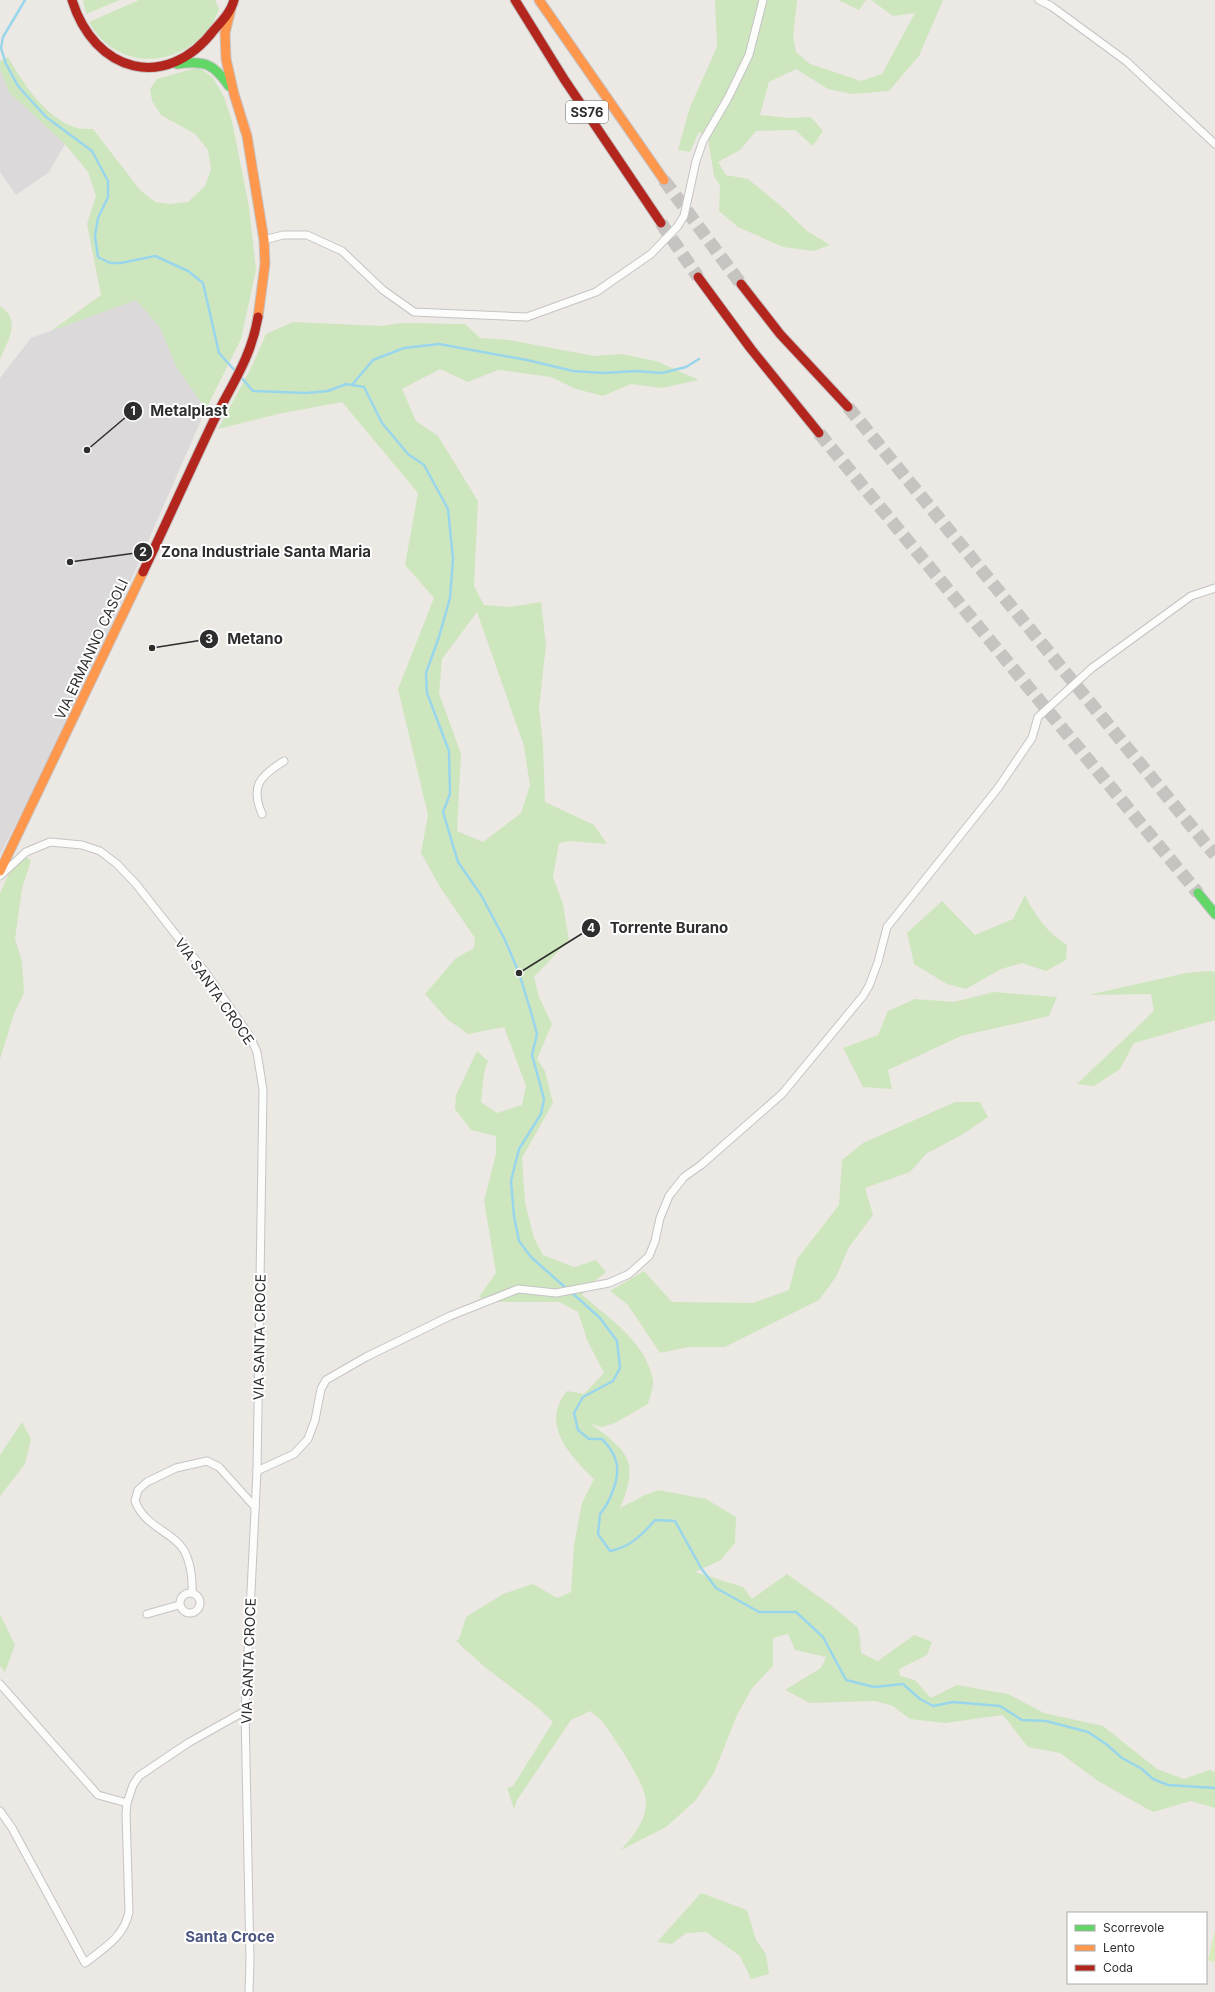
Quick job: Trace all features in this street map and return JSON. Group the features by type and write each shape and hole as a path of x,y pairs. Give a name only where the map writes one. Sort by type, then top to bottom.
{"main road":[{"name":"VIA ERMANNO CASOLI","path":"72,0 74,10 86,34 101,50 114,59 132,66 158,68 192,61 209,62 219,70 234,94"},
{"name":"SS76","path":"515,0 564,78 661,223"},
{"name":"SS76","path":"539,0 584,67 664,180"},
{"name":"VIA ERMANNO CASOLI","path":"169,65 192,53 206,42 233,4"},
{"name":"VIA ERMANNO CASOLI","path":"0,871 79,708 215,419 242,367 254,339 264,264 264,240 247,136 234,94 226,59 225,39 233,4"},
{"path":"698,277 751,349 819,433"},
{"path":"741,284 780,334 848,407"},
{"path":"1198,893 1215,914"}],"street":[{"path":"264,240 283,234 307,235 342,251 383,290 414,312 527,316 596,292 651,254 677,227 684,216 696,161 703,141 728,98 749,55 763,0"},
{"path":"1039,0 1051,6 1126,61 1215,144"},
{"path":"257,1471 294,1454 308,1439 315,1420 321,1390 326,1380 366,1357 450,1316 518,1289 556,1293 609,1284 628,1274 649,1256 656,1241 660,1218 669,1196 684,1177 782,1094 852,1010 869,986 878,962 886,927 998,788 1032,738 1038,717 1092,668 1191,596 1215,588"},
{"path":"262,814 257,800 256,790 266,772 284,762"},
{"name":"VIA SANTA CROCE","path":"0,876 26,852 50,842 82,845 100,850 117,864 136,884 206,973 249,1035 257,1052 263,1090 257,1471 245,1711 250,1960 249,1992"},
{"path":"192,1593 193,1582 188,1558 178,1542 150,1523 138,1509 135,1501 138,1490 147,1482 176,1468 207,1461 219,1467 255,1507"},
{"path":"192,1593 199,1599 200,1606 196,1612 186,1613 180,1605 182,1596 192,1593"},
{"path":"147,1614 180,1605"},
{"path":"0,1684 98,1795 127,1803"},
{"path":"0,1811 12,1828 86,1963 115,1940 122,1932 128,1921 127,1803 133,1786 139,1776 188,1743 245,1711"},
{"path":"232,1718 245,1726"}],"shaded area":[{"path":"0,69 9,92 65,144 49,172 16,195 0,172"},
{"path":"136,300 159,326 177,368 206,409 72,715 0,855 0,378 31,338"}],"green space":[{"path":"83,0 120,0 86,14"},
{"path":"139,0 215,0 219,9 210,27 191,45 176,53 160,58 144,59 128,55 113,48 100,37 89,22"},
{"path":"715,0 797,0 793,37 796,52 810,64 861,81 882,74 915,13 893,16 871,0 943,0 919,56 889,91 852,94 828,89 796,69 769,82 760,115 789,118 811,117 823,131 813,146 795,130 756,131 740,150 718,162 726,175 748,179 781,206 807,231 830,245 814,251 783,247 738,227 719,211 720,186 714,176 708,139 699,132 690,152 678,150 690,107 717,47"},
{"path":"838,0 866,0 859,10"},
{"path":"8,57 35,98 44,107 63,122 74,127 81,129 93,129 140,190 155,202 169,204 188,202 205,186 211,169 208,150 195,134 161,115 152,101 150,89 157,79 199,67 213,78 224,97 232,121 249,207 256,270 241,339 206,409 177,368 159,326 136,300 51,331 101,295 87,224 96,196 88,172 65,144 9,92 0,69 0,61"},
{"path":"0,306 7,312 12,324 9,338 0,359"},
{"path":"293,322 382,326 400,323 465,324 480,338 509,340 594,356 621,354 656,361 699,380 661,388 631,384 603,396 576,389 551,377 498,370 468,382 440,369 402,389 416,421 438,436 478,501 474,586 484,605 510,607 541,602 546,645 539,708 543,745 545,802 594,825 607,844 570,841 559,843 553,877 563,904 569,940 534,977 539,997 552,1024 537,1059 545,1071 553,1103 522,1158 525,1202 534,1238 543,1255 574,1267 596,1260 606,1272 592,1283 582,1295 635,1342 649,1366 653,1380 648,1404 615,1423 602,1427 591,1424 614,1442 627,1458 629,1479 620,1508 658,1490 706,1499 736,1517 735,1543 721,1560 695,1572 743,1587 752,1599 787,1574 832,1606 858,1628 861,1653 878,1661 914,1635 932,1642 927,1655 899,1669 900,1676 915,1680 931,1698 957,1685 1008,1694 1044,1713 1103,1726 1157,1769 1184,1779 1209,1770 1215,1772 1215,1808 1191,1801 1153,1812 1098,1781 1060,1753 1028,1747 1003,1715 945,1723 910,1719 893,1706 875,1701 810,1703 785,1690 821,1668 826,1657 795,1650 788,1634 773,1638 773,1666 752,1688 737,1715 714,1773 695,1801 666,1827 621,1850 634,1834 644,1816 646,1802 645,1794 635,1772 614,1737 602,1721 590,1711 571,1720 517,1800 514,1809 507,1788 513,1786 553,1722 537,1707 486,1668 456,1641 459,1639 466,1617 503,1594 533,1584 557,1598 571,1592 574,1545 582,1503 594,1479 575,1460 567,1449 557,1427 556,1415 559,1403 567,1391 584,1394 604,1373 587,1340 578,1312 559,1302 494,1302 479,1297 496,1273 484,1201 496,1154 496,1136 471,1130 455,1109 456,1095 477,1051 488,1061 484,1073 481,1102 497,1113 522,1105 526,1086 504,1027 468,1034 447,1019 425,994 456,958 474,948 475,938 440,887 421,853 428,815 398,689 434,598 405,565 418,493 342,402 278,414 218,429 252,366 266,334","holes":["477,612 524,746 530,785 521,813 483,842 457,831 461,754 439,693 442,659"]},
{"path":"18,853 31,860 22,889 15,939 22,961 24,993 14,1014 0,1059 0,893"},
{"path":"1025,895 1033,910 1047,929 1067,945 1066,960 1046,971 1022,963 1001,969 966,989 947,984 914,964 907,933 942,901 975,935 1013,919"},
{"path":"1215,972 1215,1020 1134,1043 1120,1069 1094,1086 1077,1084 1154,1011 1151,994 1088,995 1186,973"},
{"path":"994,992 1057,997 1049,1016 961,1036 888,1070 892,1089 863,1087 843,1048 878,1035 888,1011 915,999 954,1002"},
{"path":"955,1102 980,1102 988,1117 963,1134 926,1154 910,1172 865,1188 873,1215 849,1247 836,1277 819,1300 725,1347 688,1347 660,1353 628,1305 610,1291 644,1271 672,1302 753,1303 789,1290 797,1259 839,1205 842,1160 863,1143"},
{"path":"22,1422 31,1439 25,1464 0,1496 0,1455"},
{"path":"0,1614 15,1645 5,1672 0,1666"},
{"path":"701,1893 747,1910 756,1940 766,1954 769,1974 751,1979 740,1956 706,1932 686,1933 672,1944 657,1942"},
{"path":"1215,1931 1215,1962 1208,1960"}],"waterway":[{"path":"25,0 3,37 1,48 6,64 18,86 46,117 92,151 108,181 108,197 98,218 95,236 98,257 110,263 121,263 155,256 188,271 203,283 219,353 237,373"},
{"path":"352,385 373,360 404,348 439,344 527,360 573,371 603,373 636,371 662,373 686,367 699,359"},
{"path":"240,376 253,391 306,393 328,391 346,384 364,387 382,423 408,454 424,465 448,509 453,559 450,598 439,637 426,673 427,693 449,751 450,794 443,812 458,862 481,895 505,940 519,973 537,1034 532,1055 544,1099 541,1114 519,1149 511,1181 514,1216 519,1241 531,1257 567,1289"},
{"path":"571,1292 600,1318 617,1341 620,1368 613,1381 583,1397 574,1413 578,1430 589,1439 602,1439 608,1445 617,1464 617,1478 608,1501 600,1514 598,1534 610,1551 623,1547 635,1540 655,1520 675,1521 701,1568 716,1588 759,1612 796,1612 823,1637 846,1680 874,1687 903,1684 920,1699 933,1706 953,1702 1000,1706 1022,1720 1046,1721 1088,1732 1106,1744 1122,1758 1142,1769 1153,1779 1168,1785 1215,1788"}],"tunnel":[{"path":"664,180 741,284"},
{"path":"661,223 698,277"},
{"path":"848,407 1215,855"},
{"path":"819,433 1198,893"}],"traffic: fast":[{"path":"177,64 201,63 207,65 218,72 229,86"},
{"path":"1198,893 1215,914"}],"traffic: slow":[{"path":"539,0 664,180"},
{"path":"231,9 225,33 226,59 234,94 247,136 264,240 265,264 258,317"},
{"path":"0,871 143,572"}],"traffic: jam":[{"path":"72,0 82,25 97,44 114,58 133,66 154,67 175,62 195,50 226,16 234,0"},
{"path":"515,0 564,79 661,223"},
{"path":"698,277 751,349 819,433"},
{"path":"741,284 780,334 848,407"},
{"path":"143,572 214,420 246,358 255,332 258,317"}],"place":[{"name":"Metalplast","path":"87,450"},
{"name":"Zona Industriale Santa Maria","path":"70,562"},
{"name":"Metano","path":"152,648"},
{"name":"Torrente Burano","path":"519,973"}],"district":[{"name":"Santa Croce","path":"230,1936"}]}
